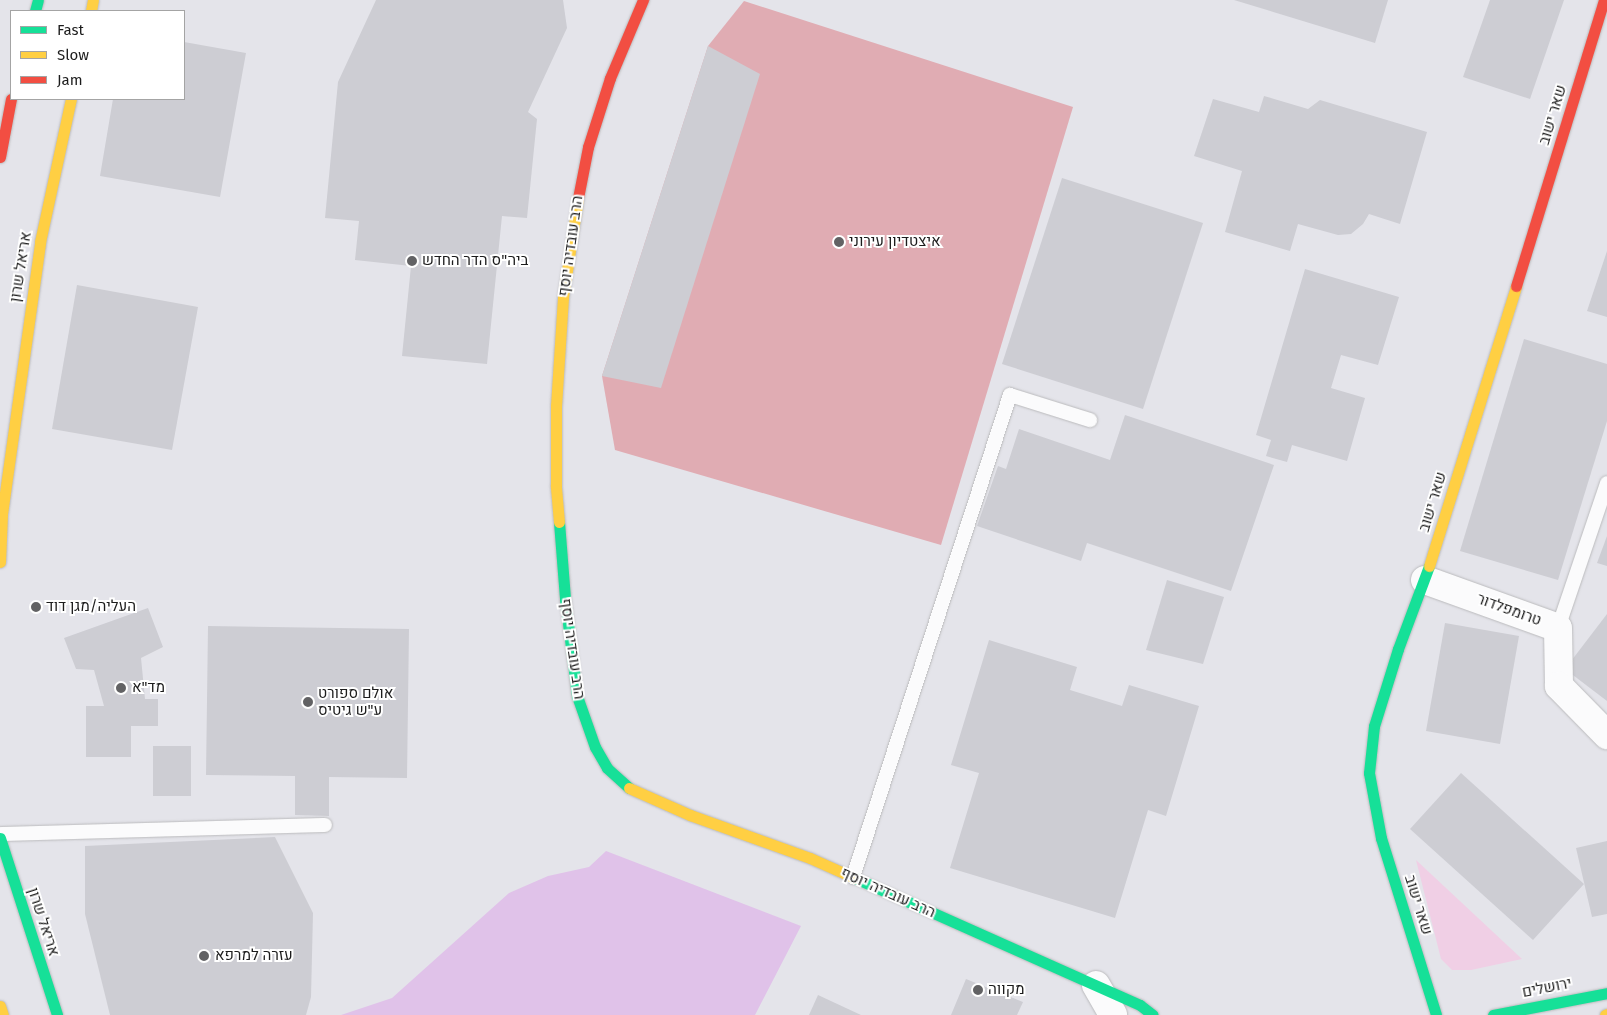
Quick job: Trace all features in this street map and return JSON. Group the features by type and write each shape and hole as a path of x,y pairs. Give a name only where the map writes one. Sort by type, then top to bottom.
{"street":[{"name":"הרב עובדיה יוסף","path":"643,0 610,78 588,147 573,222 563,297 556,406 556,485 565,599 577,696 595,747 607,768 632,790 690,815 810,858 1140,1005 1152,1015"},
{"name":"שאר ישוב","path":"1436,1015 1381,838 1370,773 1374,726 1398,650 1425,580 1604,0"},
{"path":"0,157 11,100"},
{"name":"אריאל שרון","path":"0,562 2,514 40,242 71,100"},
{"name":"טרומפלדור","path":"1425,580 1558,628 1559,686 1607,735"},
{"name":"אריאל שרון","path":"0,836 57,1015"},
{"path":"1096,985 1113,1015"},
{"name":"ירושלים","path":"1493,1015 1552,1002 1607,993"},
{"path":"0,1006 3,1015"}],"lane":[{"path":"853,877 1010,395 1090,420"},
{"path":"1558,628 1607,483"},
{"path":"0,836 325,825"}],"shaded area":[{"name":"איצטדיון עירוני","path":"744,1 1073,107 941,545 615,450 602,376 708,46"},
{"path":"606,851 801,926 755,1015 341,1015 392,998 509,893 548,876 589,867"},
{"path":"1416,860 1522,959 1471,970 1452,970 1441,959"}],"building":[{"name":"ביה\"ס הדר החדש","path":"376,0 563,0 567,28 528,112 537,119 527,218 502,216 487,364 402,356 411,266 355,260 359,221 325,218 338,82"},
{"path":"1234,0 1388,0 1375,43"},
{"path":"1490,0 1564,0 1530,99 1463,77"},
{"path":"185,42 246,53 220,197 100,176 113,100 185,100"},
{"path":"708,46 760,74 661,388 602,376"},
{"path":"1264,96 1308,109 1320,100 1427,132 1400,224 1369,214 1363,224 1351,234 1338,235 1298,224 1290,251 1225,232 1242,171 1194,156 1213,99 1259,112"},
{"path":"1062,178 1203,223 1143,409 1002,364"},
{"path":"1607,251 1607,317 1587,311"},
{"path":"1305,269 1399,297 1378,365 1341,355 1331,388 1365,398 1347,461 1292,445 1287,462 1266,456 1271,440 1256,435"},
{"path":"77,285 198,307 172,450 52,429"},
{"path":"1524,339 1607,364 1607,421 1558,580 1460,551"},
{"path":"1125,415 1274,465 1231,591 1087,543 1081,561 977,526 998,466 1006,469 1019,429 1110,460"},
{"path":"1607,536 1607,566 1597,563"},
{"path":"1167,580 1224,597 1203,664 1146,650"},
{"path":"148,608 163,647 141,658 145,699 158,699 158,726 131,726 131,757 86,757 86,706 104,706 94,670 76,669 64,638"},
{"path":"1607,614 1607,701 1565,669"},
{"path":"1445,623 1519,636 1500,744 1426,731"},
{"name":"אולם ספורט ע\"ש גיטיס","path":"208,626 409,629 407,778 329,777 329,816 295,815 295,776 206,775"},
{"path":"989,640 1077,667 1070,690 1122,706 1129,685 1199,706 1166,816 1148,810 1115,918 950,868 979,773 951,765"},
{"path":"153,746 191,746 191,796 153,796"},
{"path":"1461,773 1584,884 1533,940 1410,829"},
{"name":"עזרה למרפא","path":"275,837 313,913 311,997 306,1015 110,1015 85,914 85,846"},
{"path":"1607,841 1607,914 1592,917 1576,848"},
{"name":"מקווה","path":"966,979 1023,1002 1017,1015 951,1015"},
{"path":"818,995 861,1015 809,1015"}],"traffic: fast":[{"path":"35,10 38,0"},
{"path":"559,522 565,599 577,696 595,747 607,768 629,788"},
{"path":"1429,566 1398,649 1374,726 1369,773 1381,838 1436,1015"},
{"path":"0,838 57,1015"},
{"path":"855,878 1140,1005 1153,1015"},
{"path":"1493,1015 1607,993"}],"traffic: slow":[{"path":"91,10 93,0"},
{"path":"0,562 2,514 40,242 71,100"},
{"path":"559,522 556,485 556,406 563,297 578,198"},
{"path":"1429,566 1516,286"},
{"path":"629,788 690,815 810,858 855,878"},
{"path":"0,1006 3,1015"}],"traffic: jam":[{"path":"578,198 588,147 610,78 643,0"},
{"path":"1516,286 1604,0"},
{"path":"0,157 11,100"}],"place":[{"name":"איצטדיון עירוני","path":"839,242"},
{"name":"ביה\"ס הדר החדש","path":"412,261"},
{"name":"העליה/מגן דוד","path":"36,607"},
{"name":"מד\"א","path":"121,688"},
{"name":"אולם ספורט ע\"ש גיטיס","path":"308,702"},
{"name":"עזרה למרפא","path":"204,956"},
{"name":"מקווה","path":"978,990"}]}
